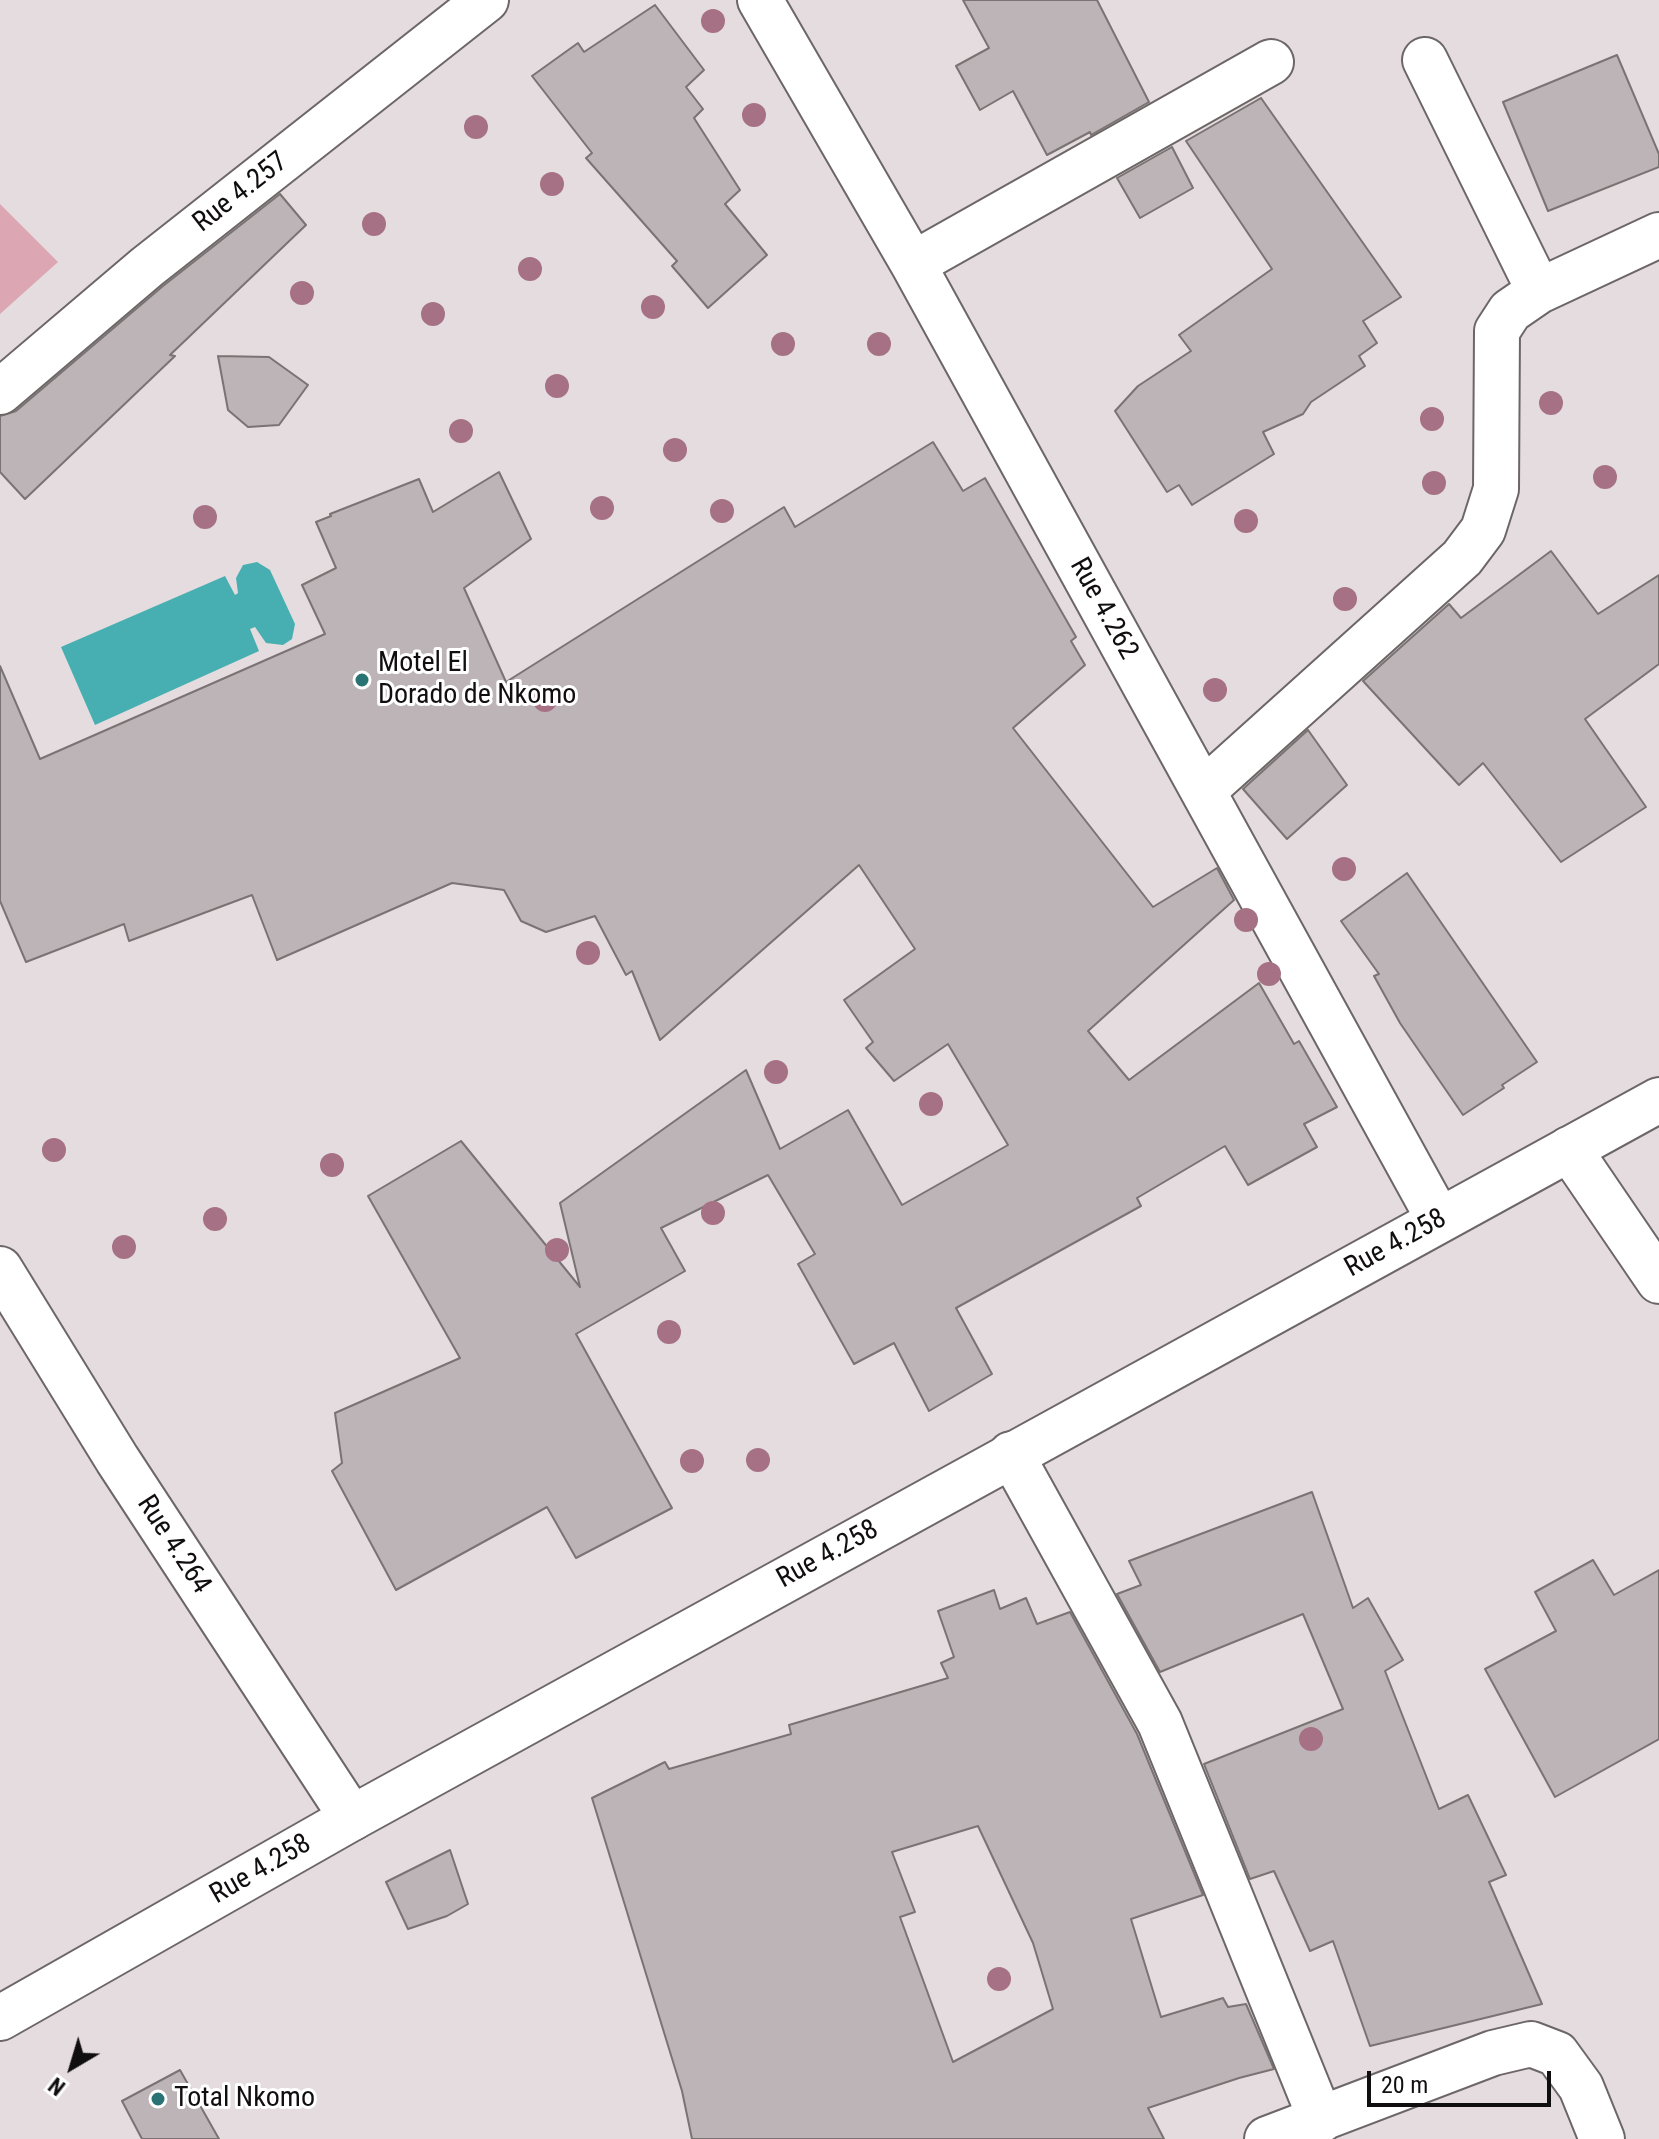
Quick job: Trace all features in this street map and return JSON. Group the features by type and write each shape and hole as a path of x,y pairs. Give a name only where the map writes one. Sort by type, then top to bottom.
{"main road":[{"name":"Rue 4.257","path":"0,392 147,267 486,0"},
{"name":"Rue 4.262","path":"760,0 913,264 1439,1220"},
{"path":"1425,60 1539,291"},
{"path":"913,264 1271,62"},
{"path":"1203,791 1462,558 1483,530 1496,489 1497,331 1510,311 1539,291 1659,235"},
{"name":"Rue 4.258","path":"0,2018 352,1818 1659,1100"},
{"path":"1569,1149 1659,1281"},
{"name":"Rue 4.264","path":"0,1269 117,1459 352,1818"},
{"path":"1011,1454 1160,1723 1321,2120"},
{"path":"1267,2139 1493,2053 1531,2044 1557,2054 1581,2087 1602,2139"}],"shaded area":[{"path":"0,204 58,262 0,314"}],"water":[{"path":"257,562 270,570 295,624 292,639 283,645 266,643 255,627 250,629 259,651 95,725 61,647 225,576 235,595 238,593 236,578 243,565"}],"building":[{"path":"963,0 1097,0 1149,102 1091,135 1090,132 1047,155 1013,91 980,110 956,66 989,48"},
{"path":"655,5 704,70 686,87 703,109 694,118 740,190 725,204 767,255 708,308 672,266 677,261 586,158 592,153 532,76 578,43 584,52"},
{"path":"1617,55 1659,154 1659,167 1548,211 1503,102"},
{"path":"1261,98 1401,297 1363,321 1377,343 1359,356 1365,366 1311,402 1303,414 1263,432 1274,454 1192,505 1179,485 1167,492 1115,411 1138,386 1191,351 1179,335 1272,269 1186,141"},
{"path":"1172,147 1193,188 1140,218 1117,178"},
{"path":"280,194 306,225 25,499 0,472 0,416 16,411 163,286"},
{"path":"218,356 269,357 308,385 279,425 248,427 228,410"},
{"path":"933,442 963,491 985,478 1076,637 1071,641 1085,665 1013,728 1153,907 1217,868 1234,900 1088,1031 1129,1080 1259,983 1294,1044 1299,1041 1337,1107 1304,1124 1317,1147 1248,1185 1225,1146 1137,1198 1141,1206 956,1308 992,1374 929,1411 894,1343 854,1364 798,1264 815,1254 768,1175 661,1228 685,1271 576,1334 672,1508 576,1558 547,1507 396,1590 332,1471 342,1463 335,1413 460,1358 368,1196 461,1141 580,1287 560,1203 746,1070 780,1149 848,1110 902,1205 1008,1145 948,1044 894,1081 866,1048 873,1042 844,1000 915,949 859,865 660,1040 632,971 626,975 595,916 546,932 521,921 504,890 452,883 277,960 252,895 129,941 124,924 26,962 0,901 0,666 40,759 325,634 302,585 336,568 316,522 419,479 433,512 499,472 531,539 464,588 506,682 784,507 795,527"},
{"path":"1551,551 1598,614 1659,575 1659,664 1585,719 1646,807 1561,862 1483,763 1459,785 1363,681 1449,604 1461,618"},
{"path":"1308,730 1347,785 1287,839 1243,789"},
{"path":"1407,873 1537,1062 1463,1115 1400,1023 1374,976 1379,974 1341,921"},
{"path":"1312,1492 1353,1608 1368,1598 1403,1660 1385,1671 1439,1809 1468,1795 1506,1875 1489,1882 1542,2004 1370,2046 1333,1941 1310,1951 1274,1871 1250,1879 1204,1764 1343,1709 1303,1614 1160,1672 1117,1594 1141,1585 1129,1561"},
{"path":"1593,1560 1614,1595 1659,1570 1659,1739 1555,1797 1485,1669 1556,1631 1535,1592"},
{"path":"994,1590 1000,1609 1026,1598 1037,1624 1070,1612 1137,1734 1203,1895 1131,1919 1161,2017 1223,1998 1228,2007 1246,2004 1274,2069 1148,2108 1164,2139 692,2139 682,2091 592,1798 665,1762 669,1769 791,1734 789,1725 948,1678 941,1663 954,1657 938,1611","holes":["978,1826 1033,1943 1053,2009 953,2062 900,1917 915,1912 892,1852"]},
{"path":"450,1850 468,1904 447,1916 408,1929 386,1882"},
{"path":"180,2070 219,2139 142,2139 122,2101"}],"place":[{"name":"Motel El Dorado de Nkomo","path":"362,680"},
{"name":"Total Nkomo","path":"158,2099"}]}
